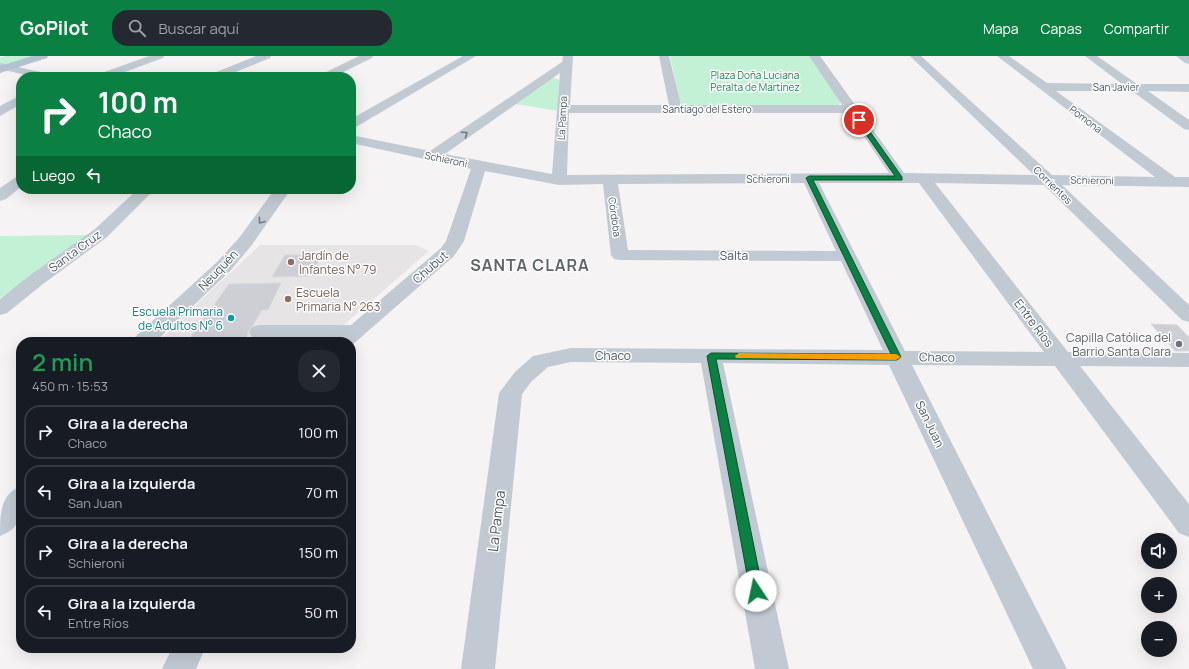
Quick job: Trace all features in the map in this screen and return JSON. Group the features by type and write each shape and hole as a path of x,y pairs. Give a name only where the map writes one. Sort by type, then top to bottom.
{"main road":[{"path":"2,68 43,56"}],"street":[{"path":"114,72 159,56"},
{"path":"226,72 266,56"},
{"path":"334,72 368,56"},
{"path":"356,121 471,56"},
{"path":"664,56 676,109"},
{"path":"814,56 900,178"},
{"name":"Corrientes","path":"915,56 1189,316"},
{"name":"Pomona","path":"1002,56 1170,181"},
{"path":"1090,56 1189,126"},
{"path":"1181,56 1189,61"},
{"path":"433,156 567,60"},
{"name":"La Pampa","path":"559,180 567,60"},
{"path":"2,68 23,72"},
{"name":"San Javier","path":"1043,87 1189,88"},
{"path":"0,105 16,100"},
{"path":"0,112 16,101"},
{"name":"Santiago del Estero","path":"563,109 850,109"},
{"name":"Schieroni","path":"356,140 479,166 559,180 923,178 1189,182"},
{"name":"Chubut","path":"349,336 448,252 455,241 479,166"},
{"name":"San Juan","path":"809,178 1050,669"},
{"name":"Entre Ríos","path":"923,178 1189,525"},
{"name":"Córdoba","path":"610,179 620,255"},
{"path":"0,196 16,184"},
{"name":"Santa Cruz","path":"0,309 36,280 101,233 142,194"},
{"name":"Neuquén","path":"149,337 216,275 245,242 279,194"},
{"name":"Salta","path":"620,255 847,256"},
{"path":"259,332 349,336"},
{"name":"Chaco","path":"523,377 541,361 571,355 1189,360"},
{"path":"711,356 772,669"},
{"name":"La Pampa","path":"478,669 512,392 523,377"},
{"path":"0,524 16,503"},
{"path":"179,669 187,653"}],"shaded area":[{"name":"Escuela Primaria N° 263","path":"260,245 415,245 429,251 330,337 164,337"}],"green space":[{"path":"6,56 36,56 8,64 0,64 0,58"},
{"name":"Plaza Doña Luciana Peralta de Martínez","path":"670,56 810,56 840,102 839,105 683,105 680,102"},
{"path":"555,78 559,80 558,111 516,104 551,79"},
{"path":"91,235 0,298 0,236"}],"building":[{"name":"Jardín de Infantes N° 79","path":"285,255 322,255 310,276 272,277"},
{"name":"Escuela Primaria de Adultos N° 6","path":"281,283 268,310 262,310 248,331 246,337 191,337 229,284"},
{"name":"Capilla Católica del Barrio Santa Clara","path":"1151,324 1177,325 1189,337 1189,351 1175,351"}],"slow traffic":[{"path":"739,356 896,357"}],"place":[{"name":"Jardín de Infantes N° 79","path":"291,262"},
{"name":"Escuela Primaria N° 263","path":"288,299"},
{"name":"Escuela Primaria de Adultos N° 6","path":"231,318"},
{"name":"Capilla Católica del Barrio Santa Clara","path":"1179,344"}],"district":[{"name":"SANTA CLARA","path":"530,265"}],"route":[{"path":"756,591 711,356 897,357 809,178 900,178 859,120"}]}
